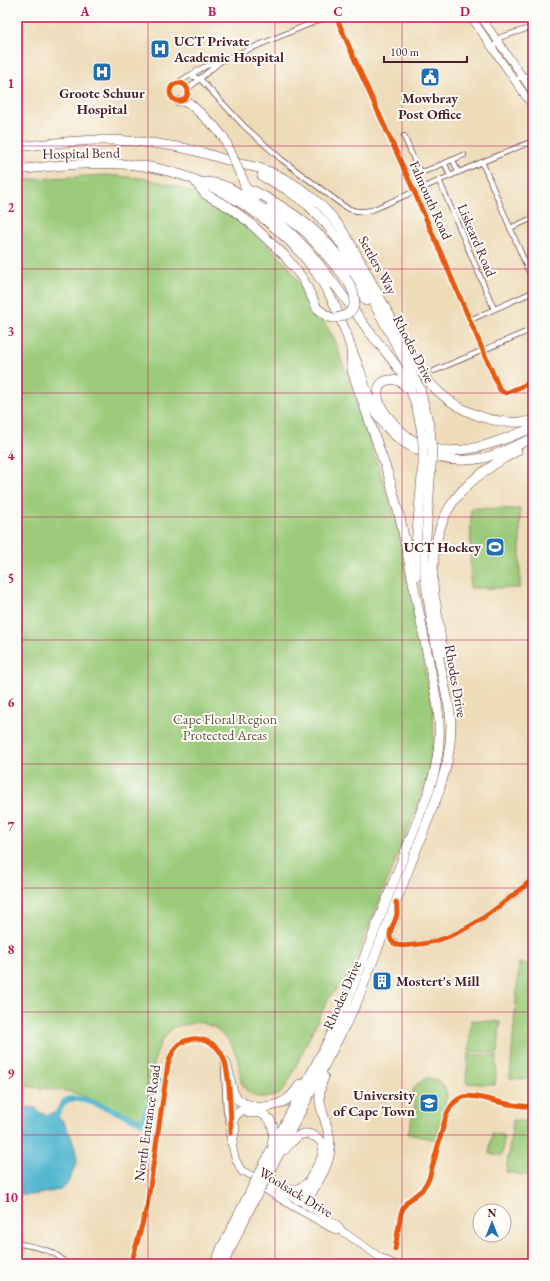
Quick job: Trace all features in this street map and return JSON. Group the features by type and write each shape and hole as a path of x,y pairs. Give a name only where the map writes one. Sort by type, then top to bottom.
{"highway":[{"path":"188,92 190,100 224,138 245,187 254,196 283,218 310,244 334,274 371,334"},
{"path":"178,101 188,102 210,122"},
{"name":"Hospital Bend","path":"17,147 82,140 143,142 182,148 242,164"},
{"name":"Hospital Bend","path":"17,153 89,146 140,147 190,154 249,170 272,180"},
{"name":"Hospital Bend","path":"17,170 106,163 150,167 197,181 252,210 273,226 298,251 312,268 332,299 343,323 351,348"},
{"path":"242,164 272,180"},
{"name":"Settlers Way","path":"242,164 259,167 293,184 311,197 330,214 349,241 418,368 440,394 458,407 481,417 509,422 533,421"},
{"name":"Rhodes Drive","path":"215,1264 222,1247 268,1167 333,1041 356,1004 446,772 450,749 450,712 432,630 425,572 427,466 432,451 426,428 425,404 420,389 338,239 308,205 272,180"},
{"path":"197,181 205,194 229,207 249,222 284,255 303,279 317,308 332,318 340,318 349,314 354,307 356,299 353,290 345,277 308,233 243,181"},
{"path":"197,181 218,183 236,192 263,208 300,242 315,259 389,356 406,380 415,402"},
{"path":"254,191 280,204 305,222 340,257 352,275 425,404"},
{"path":"351,348 370,399 381,420 398,438 418,451 447,459 476,459 495,454 533,439"},
{"name":"Rhodes Drive","path":"333,1041 429,791 436,767 440,720 419,607 396,500 352,371 351,348"},
{"path":"426,428 415,402 404,384 390,379 384,382 378,391 378,400 385,412 397,427 414,440 434,448 450,451 473,449 533,428"},
{"path":"444,686 446,672 432,583 436,547 442,523 452,502 468,483 486,469 524,447 533,439"},
{"path":"419,607 416,556 427,466"},
{"path":"231,1133 233,1120 237,1114 244,1109 279,1105 289,1099 295,1092 306,1072 333,1041"},
{"path":"302,1202 326,1166 330,1156 330,1142 320,1106 319,1091 330,1064 333,1041"},
{"path":"224,1059 229,1069 231,1088 235,1097 245,1104 257,1107"},
{"path":"232,1144 235,1128 240,1118 249,1113 262,1114 268,1118 274,1128 273,1156"},
{"path":"273,1156 300,1135 307,1134 316,1137 322,1144 323,1152 320,1162 311,1179 302,1202"},
{"path":"272,1186 285,1190 296,1190 303,1187 311,1179"},
{"name":"Rhodes Drive","path":"223,1264 250,1200"}],"main road":[{"path":"471,17 533,108"},
{"path":"477,26 483,19 533,92"},
{"path":"502,63 510,57"},
{"path":"396,902 397,915 390,932 391,940 399,946 419,945 445,937 471,926 492,912 533,879"},
{"name":"Woolsack Drive","path":"231,1133 235,1158 245,1176 294,1207 333,1229 342,1230"},
{"name":"Woolsack Drive","path":"241,1170 302,1202 336,1224 381,1258 394,1264"}],"street":[{"path":"221,61 190,87 184,99 178,101 173,99 169,92 172,85 204,67 326,17"},
{"name":"Falmouth Road","path":"337,17 500,390 503,392 508,392 532,382"},
{"path":"493,48 501,36 533,27"},
{"path":"514,80 533,73"},
{"path":"188,76 200,79 245,126 281,159 352,211 361,212 372,210 533,141"},
{"path":"177,83 185,85 188,92"},
{"path":"404,136 420,171 426,172 464,156"},
{"path":"453,160 458,172"},
{"path":"482,162 533,281"},
{"path":"445,164 450,176"},
{"name":"Liskeard Road","path":"440,180 494,309"},
{"path":"510,228 533,218"},
{"path":"470,320 533,292"},
{"path":"434,372 533,329"},
{"name":"North Entrance Road","path":"131,1264 147,1207 169,1057 176,1047 182,1042 196,1039 211,1042 217,1047 224,1059"},
{"path":"224,1059 231,1111 231,1133"},
{"path":"395,1249 401,1213 407,1202 422,1190 429,1179 446,1116 449,1109 459,1098 470,1095 502,1103 533,1107"},
{"path":"17,1243 55,1254 66,1264"}],"green space":[{"name":"Cape Floral Region Protected Areas","path":"106,175 148,179 179,187 227,210 260,238 287,264 334,338 397,522 433,711 434,743 429,777 350,974 328,999 286,1086 280,1094 271,1097 257,1097 247,1091 241,1082 238,1059 230,1042 214,1027 199,1022 173,1027 161,1041 154,1060 151,1092 142,1119 72,1092 17,1085 17,180"},
{"path":"471,508 520,509 520,588 470,588"},
{"path":"519,963 533,965 533,1080 510,1078"},
{"path":"471,1020 500,1022 498,1053 469,1051"},
{"path":"468,1054 497,1056 495,1085 466,1083"},
{"path":"428,1078 441,1083 445,1088 447,1095 436,1140 408,1134 415,1105 412,1098 414,1087"},
{"path":"513,1120 533,1122 533,1176 506,1172"},
{"path":"492,1133 504,1135 502,1155 489,1154"}],"water":[{"path":"17,1106 36,1108 39,1113 46,1115 52,1113 57,1114 70,1134 77,1160 70,1179 65,1187 60,1190 32,1195 17,1195"}],"waterway":[{"path":"57,1114 65,1101 80,1099 103,1106 142,1122 158,1081"}],"cycle path":[{"path":"337,17 500,390 506,393 532,382"},
{"path":"179,83 185,86 188,92 185,98 179,101 173,98 170,92 173,86 179,83"},
{"path":"396,902 397,914 390,934 391,940 395,944 403,946 429,943 461,931 476,922 506,901 533,879"},
{"path":"131,1264 147,1207 168,1064 171,1056 180,1043 193,1039 204,1040 213,1044 222,1054 228,1080 231,1133"},
{"path":"395,1249 401,1213 407,1202 422,1190 429,1179 446,1116 456,1101 468,1096 507,1104 533,1107"}],"place":[{"name":"UCT Private Academic Hospital","path":"160,49"},
{"name":"Groote Schuur Hospital","path":"102,72"},
{"name":"Mowbray Post Office","path":"430,77"},
{"name":"UCT Hockey","path":"495,547"},
{"name":"Mostert's Mill","path":"382,981"},
{"name":"University of Cape Town","path":"429,1103"}]}
